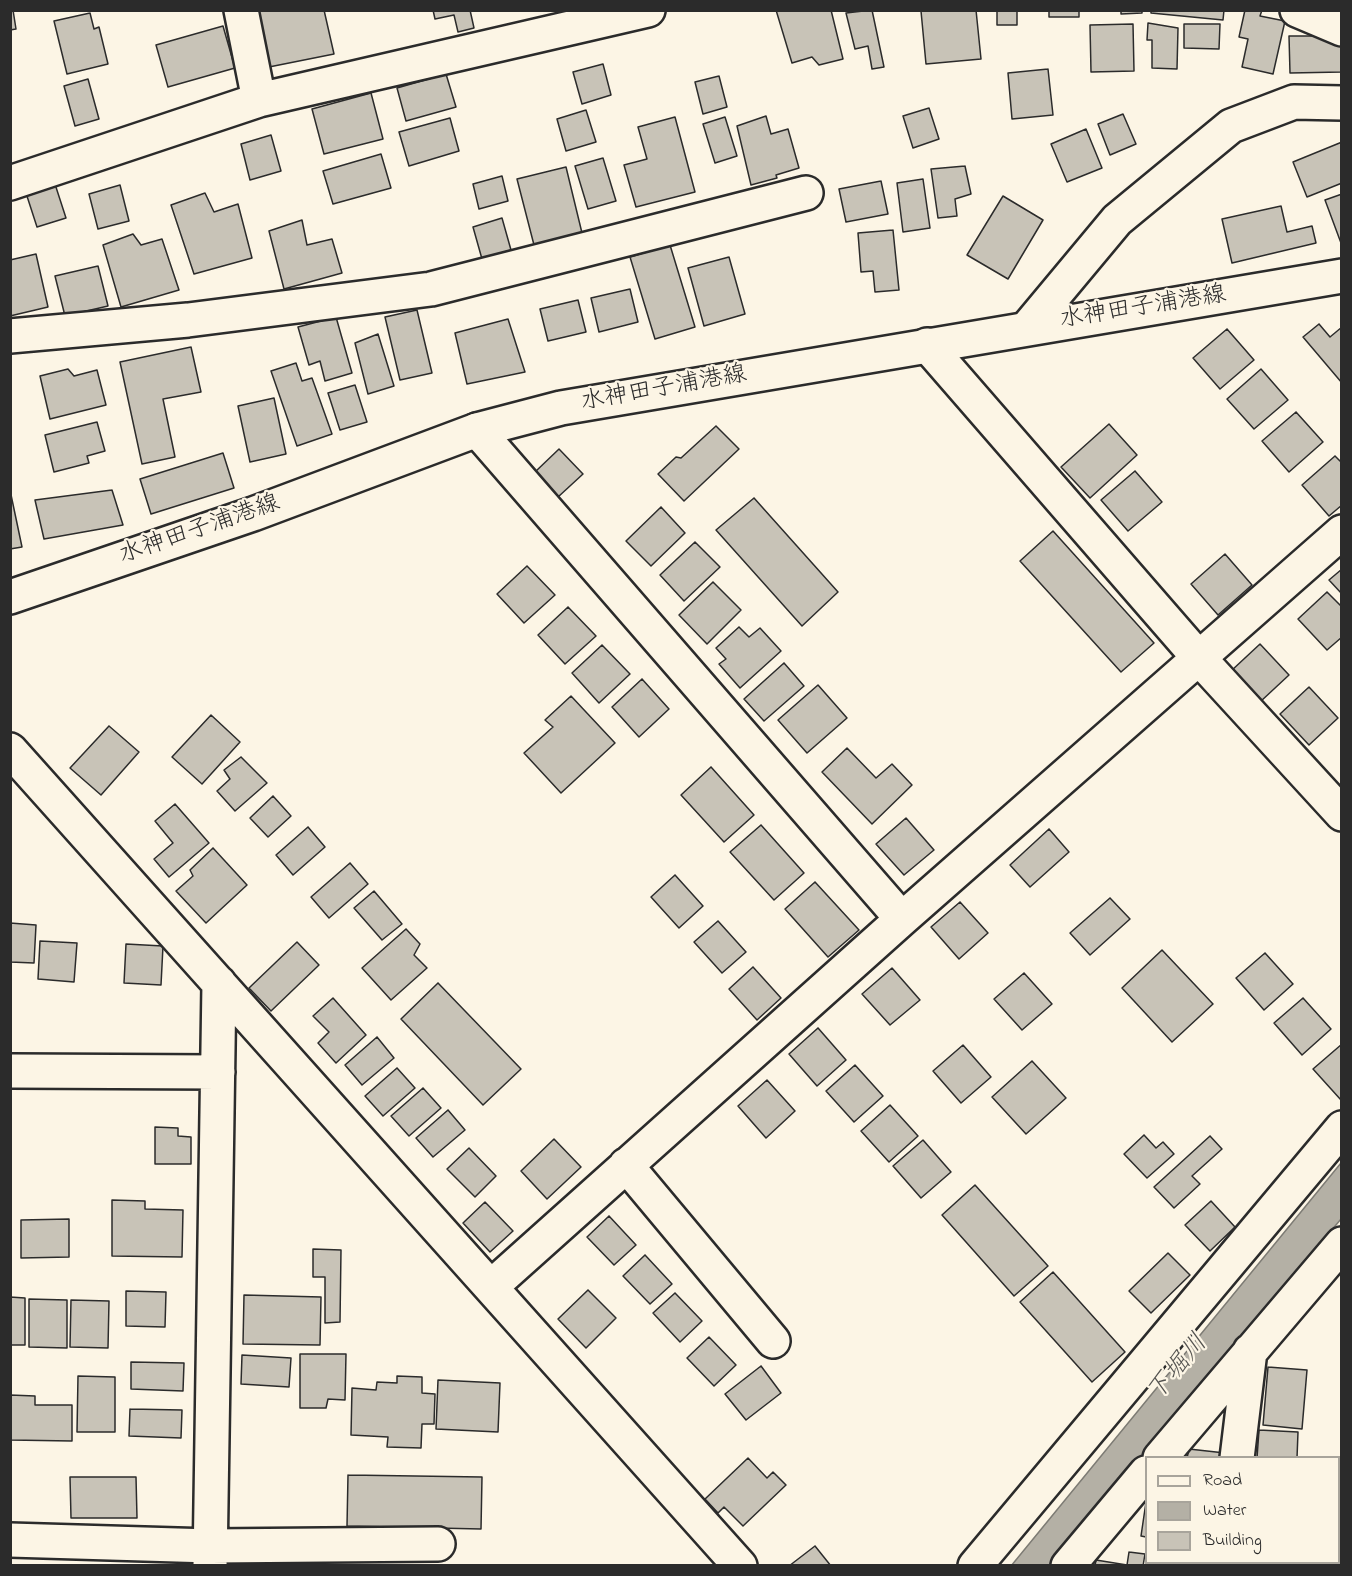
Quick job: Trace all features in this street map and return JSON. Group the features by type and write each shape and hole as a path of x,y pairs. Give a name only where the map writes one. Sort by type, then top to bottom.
{"street":[{"path":"241,10 259,100"},
{"path":"10,183 259,100 648,10"},
{"path":"1297,10 1341,29"},
{"path":"1027,328 1117,220 1231,126 1294,102 1341,103"},
{"path":"10,336 188,320 431,289 806,193"},
{"name":"水神田子浦港線","path":"10,597 253,514 477,430 561,408 1341,276"},
{"path":"927,345 1198,657 1341,814"},
{"path":"477,430 902,919"},
{"path":"492,1286 902,919 1341,532"},
{"path":"10,750 492,1286 740,1566"},
{"path":"211,1556 219,983"},
{"path":"11,1071 218,1072"},
{"path":"975,1566 1341,1128"},
{"path":"626,1165 773,1341"},
{"path":"1162,1456 1341,1244"},
{"path":"1237,1456 1250,1351"},
{"path":"1068,1566 1145,1474"},
{"path":"10,1540 211,1556 438,1544"}],"water":[{"name":"下堀川","path":"1341,1163 1341,1219 1050,1565 1011,1566"}],"building":[{"path":"10,10 13,10 16,29 10,30"},
{"path":"257,10 324,10 334,54 269,67"},
{"path":"433,10 470,10 474,28 458,32 454,15 435,19"},
{"path":"776,10 831,10 843,59 819,65 812,57 792,63"},
{"path":"872,10 884,67 872,69 868,46 855,49 846,13"},
{"path":"976,10 981,59 926,64 921,11"},
{"path":"997,10 1017,10 1017,25 997,25"},
{"path":"1049,10 1079,10 1079,17 1049,17"},
{"path":"1121,10 1142,10 1142,13 1121,14"},
{"path":"1151,10 1224,10 1223,20 1151,13"},
{"path":"1245,10 1262,10 1260,16 1285,21 1273,74 1242,67 1248,39 1239,37"},
{"path":"90,13 94,29 99,27 108,64 67,74 54,21"},
{"path":"1148,23 1178,28 1177,69 1152,68 1152,40 1147,40"},
{"path":"1133,24 1134,71 1091,72 1090,25"},
{"path":"1184,24 1220,24 1219,49 1184,48"},
{"path":"223,26 235,68 168,87 156,45"},
{"path":"1289,36 1322,36 1342,44 1342,72 1290,73"},
{"path":"603,64 611,95 582,104 573,72"},
{"path":"1048,69 1053,115 1012,119 1008,73"},
{"path":"446,74 456,107 406,121 397,88"},
{"path":"719,76 727,107 703,114 695,82"},
{"path":"88,79 99,119 75,126 64,86"},
{"path":"371,93 383,139 324,154 312,109"},
{"path":"929,108 939,139 913,148 903,116"},
{"path":"586,110 596,142 566,151 557,119"},
{"path":"1123,114 1136,144 1110,155 1098,124"},
{"path":"766,116 771,134 788,129 799,168 776,175 777,178 751,185 737,126"},
{"path":"675,117 695,192 636,207 624,165 647,159 638,127"},
{"path":"725,117 737,156 715,163 703,124"},
{"path":"450,118 459,151 409,166 399,132"},
{"path":"1086,129 1102,168 1067,182 1051,144"},
{"path":"271,135 281,171 250,180 241,144"},
{"path":"1342,142 1342,183 1307,197 1293,162"},
{"path":"381,154 391,188 333,204 323,171"},
{"path":"603,158 616,201 588,209 575,166"},
{"path":"965,166 971,194 955,199 957,216 938,218 931,169"},
{"path":"566,167 582,233 534,245 517,179"},
{"path":"502,176 508,201 479,209 473,184"},
{"path":"923,179 930,228 903,232 897,183"},
{"path":"54,181 66,218 37,227 25,190"},
{"path":"881,181 888,214 846,222 839,189"},
{"path":"120,185 129,221 98,229 89,194"},
{"path":"205,193 214,212 238,204 252,258 194,274 171,205"},
{"path":"1342,194 1342,243 1341,243 1325,200"},
{"path":"1003,196 1043,220 1008,279 967,255"},
{"path":"1281,206 1287,232 1312,226 1316,243 1232,263 1222,219"},
{"path":"502,218 511,250 482,259 473,227"},
{"path":"302,220 307,245 332,239 342,273 284,289 269,231"},
{"path":"893,230 899,290 875,292 873,271 861,272 858,233"},
{"path":"133,234 141,245 162,239 179,290 121,307 103,245"},
{"path":"670,245 695,327 655,339 630,257"},
{"path":"36,254 48,307 10,316 10,260"},
{"path":"729,257 745,314 704,326 688,268"},
{"path":"98,266 108,306 65,316 55,276"},
{"path":"630,289 638,322 599,332 591,298"},
{"path":"578,300 586,332 548,341 540,309"},
{"path":"417,310 432,373 400,380 385,317"},
{"path":"336,317 352,373 325,381 320,361 309,365 298,327"},
{"path":"508,319 525,372 467,384 455,333"},
{"path":"1319,324 1330,337 1342,327 1342,383 1303,337"},
{"path":"1227,329 1254,360 1220,389 1193,358"},
{"path":"378,334 394,386 368,394 355,343"},
{"path":"191,347 201,392 163,399 175,457 142,464 120,362"},
{"path":"296,363 302,381 312,378 332,434 297,446 271,371"},
{"path":"68,369 74,376 97,370 106,405 50,419 40,376"},
{"path":"1261,369 1288,400 1254,429 1227,399"},
{"path":"355,385 367,422 340,430 328,393"},
{"path":"274,398 286,454 250,462 238,406"},
{"path":"1296,412 1323,442 1289,472 1262,441"},
{"path":"97,422 105,451 87,456 89,463 54,472 45,435"},
{"path":"1109,424 1137,455 1090,498 1061,467"},
{"path":"716,426 739,449 684,501 658,474 676,457 681,458"},
{"path":"559,449 583,474 558,497 535,472"},
{"path":"223,453 234,488 151,514 140,479"},
{"path":"1335,456 1342,463 1342,505 1329,516 1302,485"},
{"path":"1135,471 1162,502 1128,531 1101,500"},
{"path":"10,490 22,547 10,549"},
{"path":"112,490 123,525 44,539 35,500"},
{"path":"754,498 838,592 802,626 716,530"},
{"path":"661,507 685,533 651,566 626,541"},
{"path":"1053,531 1154,643 1121,672 1020,561"},
{"path":"695,542 720,567 684,601 660,575"},
{"path":"1225,554 1252,585 1218,615 1191,584"},
{"path":"527,566 555,595 524,623 497,594"},
{"path":"1342,569 1342,594 1329,580"},
{"path":"713,582 741,610 707,644 679,615"},
{"path":"1327,592 1342,607 1342,637 1327,650 1298,619"},
{"path":"568,607 596,636 565,664 538,635"},
{"path":"739,627 749,637 760,628 781,651 740,688 719,664 726,659 716,648"},
{"path":"1260,644 1289,675 1260,702 1231,671"},
{"path":"602,645 630,674 599,703 572,673"},
{"path":"784,663 804,686 764,721 744,699"},
{"path":"642,679 669,709 639,737 612,707"},
{"path":"818,685 847,718 807,753 778,720"},
{"path":"1309,687 1338,718 1309,745 1280,714"},
{"path":"571,696 615,743 561,793 524,753 553,727 545,720"},
{"path":"211,715 240,742 202,784 172,757"},
{"path":"109,726 139,752 101,795 70,768"},
{"path":"847,748 876,778 892,764 912,785 872,824 822,772"},
{"path":"241,757 267,783 235,811 217,791 230,779 224,770"},
{"path":"711,767 754,815 724,842 681,795"},
{"path":"273,796 291,816 268,837 250,818"},
{"path":"175,804 209,843 169,877 154,859 173,843 155,821"},
{"path":"906,818 934,850 904,875 876,844"},
{"path":"761,825 804,873 774,900 730,852"},
{"path":"308,827 325,847 293,875 276,855"},
{"path":"1049,829 1069,852 1030,887 1010,865"},
{"path":"213,848 247,885 206,923 176,891 193,876 190,870"},
{"path":"350,863 368,884 329,918 311,897"},
{"path":"675,875 703,906 679,928 651,897"},
{"path":"815,882 859,930 828,957 785,909"},
{"path":"374,891 402,924 382,940 354,908"},
{"path":"1110,898 1130,919 1090,955 1070,933"},
{"path":"960,902 988,933 959,959 931,927"},
{"path":"718,921 746,952 722,973 694,942"},
{"path":"10,923 36,925 34,963 10,962"},
{"path":"406,929 420,944 414,955 427,968 391,1000 362,968"},
{"path":"40,941 77,943 74,982 38,979"},
{"path":"297,942 319,965 271,1011 249,988"},
{"path":"126,944 163,946 161,985 124,983"},
{"path":"1162,950 1213,1004 1172,1042 1122,988"},
{"path":"1265,953 1293,984 1264,1010 1236,978"},
{"path":"753,967 781,998 757,1020 729,989"},
{"path":"892,968 920,1000 890,1025 862,994"},
{"path":"1024,973 1052,1004 1022,1030 994,999"},
{"path":"438,983 521,1069 483,1105 401,1019"},
{"path":"333,998 366,1035 336,1063 318,1043 329,1032 313,1016"},
{"path":"1303,998 1331,1029 1302,1055 1274,1023"},
{"path":"818,1028 846,1060 817,1086 789,1054"},
{"path":"377,1037 394,1058 362,1085 345,1065"},
{"path":"1342,1044 1342,1100 1341,1100 1313,1069"},
{"path":"963,1045 991,1077 961,1103 933,1071"},
{"path":"1032,1061 1066,1098 1026,1134 992,1097"},
{"path":"855,1065 883,1096 854,1122 826,1091"},
{"path":"397,1068 415,1088 383,1116 365,1096"},
{"path":"767,1080 795,1111 766,1138 738,1106"},
{"path":"423,1088 441,1108 409,1136 391,1116"},
{"path":"890,1105 918,1136 889,1162 861,1131"},
{"path":"448,1110 465,1130 433,1157 416,1138"},
{"path":"155,1127 178,1128 178,1136 191,1137 191,1164 155,1164"},
{"path":"1144,1135 1156,1148 1163,1142 1174,1154 1147,1178 1124,1154"},
{"path":"1210,1136 1222,1149 1192,1176 1200,1184 1174,1208 1154,1187"},
{"path":"554,1139 581,1167 547,1199 521,1171"},
{"path":"923,1140 951,1172 921,1198 893,1166"},
{"path":"469,1148 496,1176 475,1197 447,1169"},
{"path":"975,1185 1048,1266 1014,1296 942,1215"},
{"path":"112,1200 145,1201 145,1209 183,1210 182,1257 112,1256"},
{"path":"1211,1201 1235,1227 1210,1251 1185,1225"},
{"path":"485,1202 513,1231 490,1252 463,1223"},
{"path":"609,1216 636,1245 614,1265 587,1237"},
{"path":"69,1219 69,1257 21,1258 21,1220"},
{"path":"313,1249 341,1250 340,1322 325,1323 325,1277 313,1277"},
{"path":"1168,1253 1190,1275 1151,1313 1129,1291"},
{"path":"645,1255 672,1284 650,1304 623,1276"},
{"path":"1053,1272 1125,1352 1092,1382 1020,1302"},
{"path":"588,1290 616,1318 586,1348 558,1319"},
{"path":"126,1291 166,1292 165,1327 126,1326"},
{"path":"675,1293 702,1321 680,1342 653,1313"},
{"path":"244,1295 321,1297 320,1345 243,1344"},
{"path":"10,1297 25,1298 25,1345 10,1345"},
{"path":"29,1299 67,1300 67,1348 29,1347"},
{"path":"71,1300 109,1301 108,1348 70,1347"},
{"path":"709,1337 736,1365 714,1386 687,1358"},
{"path":"300,1354 346,1354 345,1400 328,1399 326,1408 300,1408"},
{"path":"242,1355 291,1358 289,1387 241,1384"},
{"path":"131,1362 184,1363 183,1391 131,1389"},
{"path":"761,1366 781,1393 746,1420 725,1394"},
{"path":"1268,1367 1307,1370 1302,1429 1263,1425"},
{"path":"78,1376 115,1377 115,1432 77,1432"},
{"path":"397,1376 422,1377 422,1393 435,1394 434,1424 422,1424 421,1448 387,1447 388,1437 351,1435 352,1388 376,1390 377,1382 397,1383"},
{"path":"438,1380 500,1383 498,1432 436,1429"},
{"path":"10,1395 35,1396 35,1405 72,1405 72,1441 10,1440"},
{"path":"130,1409 182,1410 181,1438 129,1436"},
{"path":"1259,1430 1298,1432 1297,1456 1257,1456"},
{"path":"1189,1449 1225,1453 1224,1456 1187,1456"},
{"path":"748,1458 767,1478 773,1472 786,1485 743,1526 724,1507 718,1513 705,1499"},
{"path":"1340,1464 1342,1465 1342,1517 1340,1517"},
{"path":"348,1475 482,1477 481,1529 347,1526"},
{"path":"70,1477 136,1477 137,1518 71,1518"},
{"path":"1145,1509 1145,1537 1141,1536"},
{"path":"815,1546 831,1566 789,1566"},
{"path":"1129,1552 1145,1554 1143,1566 1095,1566 1096,1560 1127,1565"},
{"path":"1148,1564 1194,1564 1194,1566 1148,1566"}]}
